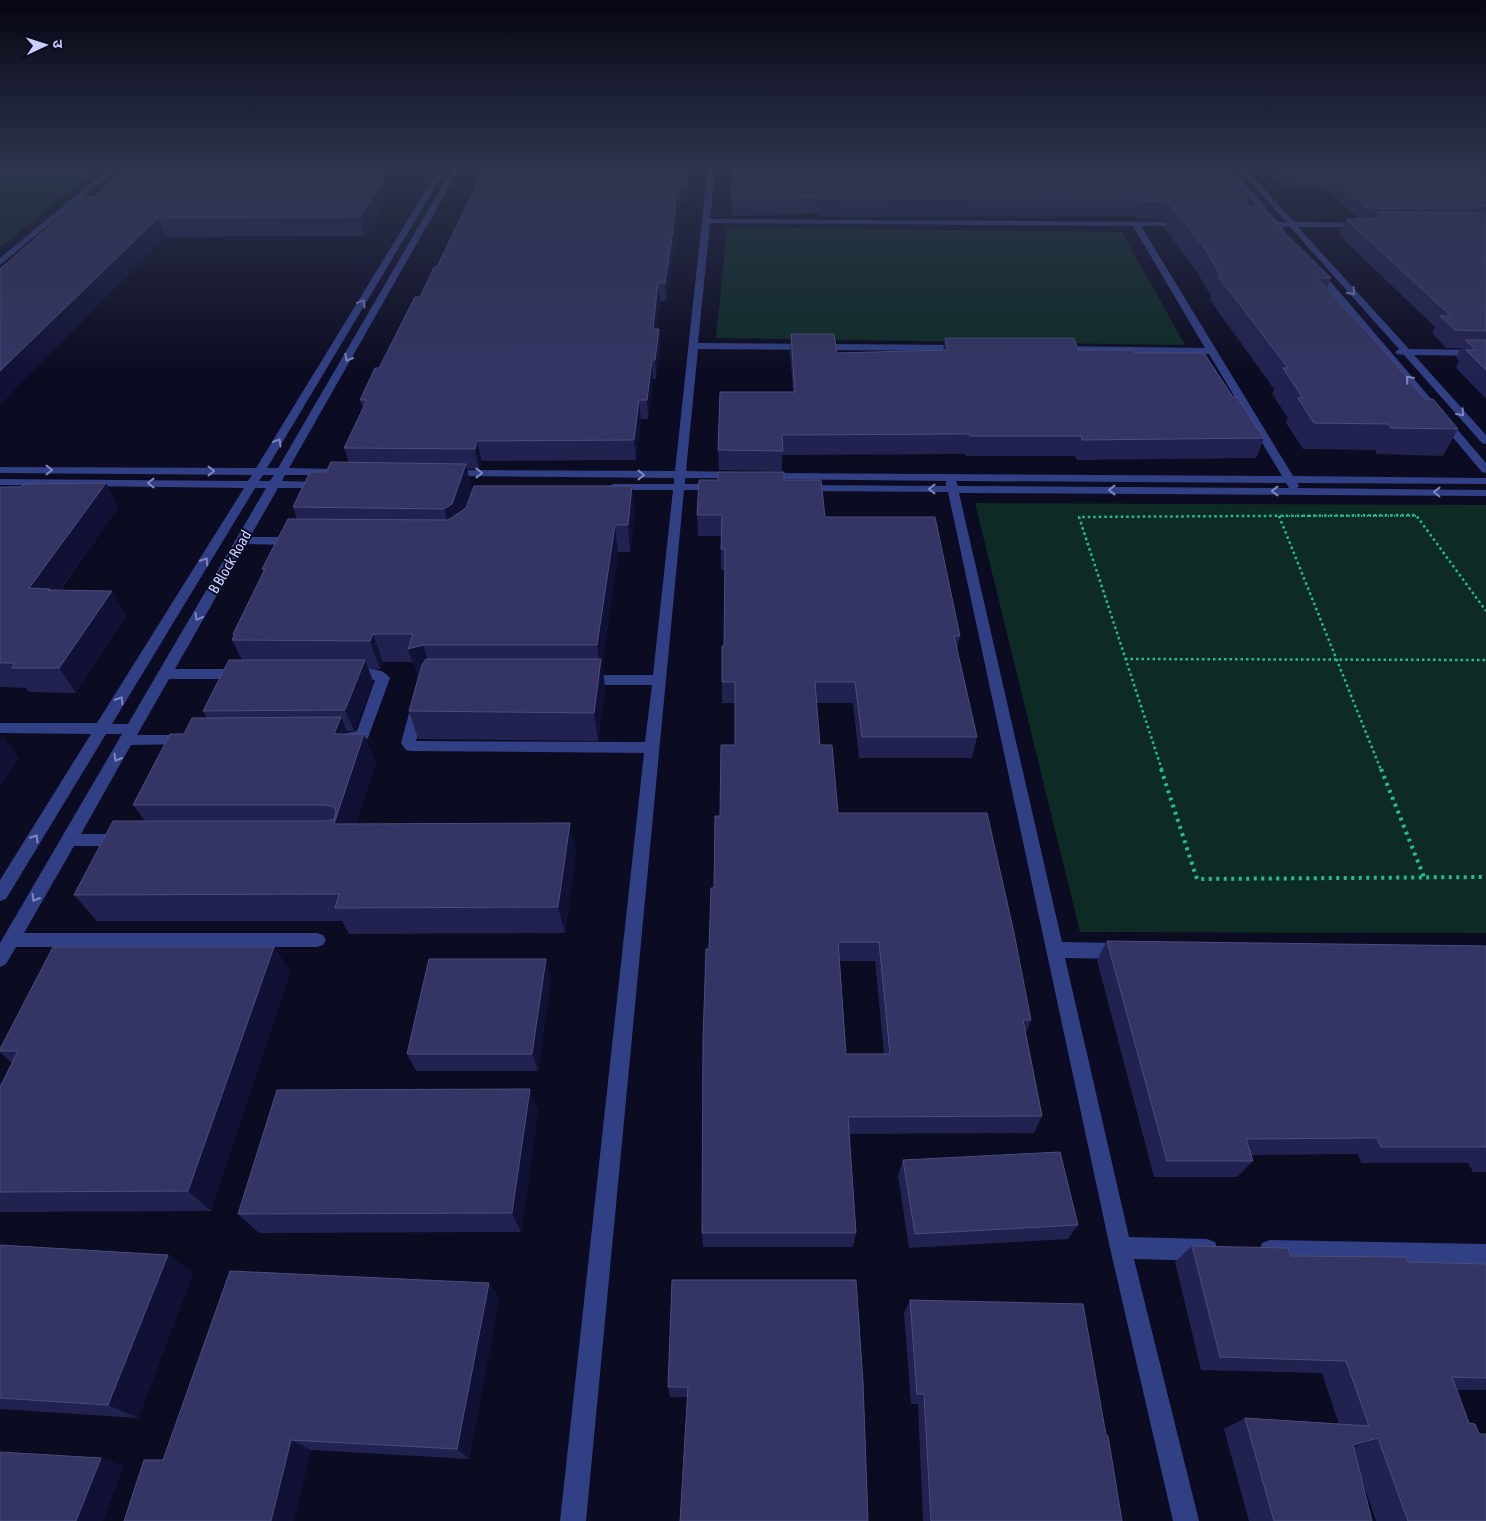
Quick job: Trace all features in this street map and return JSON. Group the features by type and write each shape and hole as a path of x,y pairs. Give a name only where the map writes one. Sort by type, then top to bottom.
{"street":[{"path":"0,262 33,235"},
{"name":"B Block Road","path":"0,894 403,235"},
{"name":"B Block Road","path":"0,959 418,235"},
{"path":"573,1521 705,235"},
{"path":"1142,235 1296,491"},
{"path":"1286,235 1289,239"},
{"path":"1302,235 1486,441"},
{"path":"1308,262 1486,470"},
{"path":"693,346 972,349"},
{"path":"1052,349 1212,351"},
{"path":"1385,352 1486,353"},
{"path":"0,470 256,478"},
{"path":"0,482 279,478 342,472"},
{"path":"442,473 680,481 952,483 1296,491 1486,493"},
{"path":"279,478 334,485"},
{"path":"757,488 952,483 1289,480 1486,481"},
{"path":"600,487 680,481 728,487"},
{"path":"952,483 1121,1248 1186,1521"},
{"path":"243,540 314,541"},
{"path":"165,674 259,674"},
{"path":"332,739 352,739 363,734 383,678 374,674 335,674"},
{"path":"568,680 658,680"},
{"path":"422,692 408,743 411,746 652,748"},
{"path":"0,728 102,729 130,735 205,740"},
{"path":"69,840 136,840"},
{"path":"11,940 317,940"},
{"path":"1055,950 1144,951"},
{"path":"1121,1248 1486,1256"}],"path":[{"path":"1486,611 1416,515 1079,517 1197,879 1486,877"},
{"path":"1279,516 1424,877"},
{"path":"1125,659 1486,660"}],"green space":[{"path":"0,235 15,235 0,247"},
{"path":"726,235 1124,235 1185,345 716,338"},
{"path":"975,503 1486,505 1486,933 1080,932"}],"building":[{"path":"39,235 140,235 0,371 0,269"},
{"path":"452,235 672,235 665,283 658,283 653,329 659,329 655,360 652,360 647,400 639,400 634,440 477,441 475,449 344,448 367,400 360,400 375,368 379,368 415,297 420,297 434,267 437,267"},
{"path":"1194,235 1287,235 1331,278 1317,278 1388,355 1425,399 1433,399 1458,429 1391,428 1388,424 1314,423 1298,398 1303,398 1283,368 1288,368 1218,276 1221,276"},
{"path":"1363,235 1486,235 1486,331 1455,330 1440,316 1451,316"},
{"path":"791,334 834,334 837,353 948,350 945,338 1074,338 1078,350 1133,350 1135,353 1204,353 1233,397 1237,397 1264,438 1082,440 1081,436 970,436 969,434 782,435 783,451 718,450 720,392 795,392"},
{"path":"1465,340 1486,340 1486,370 1466,350 1476,350"},
{"path":"331,462 466,464 452,504 444,509 293,507 310,472 326,472"},
{"path":"718,472 784,472 784,480 821,480 825,517 935,517 960,636 954,636 977,737 862,737 855,682 815,682 820,745 832,745 838,813 987,813 1031,1020 1023,1020 1042,1116 848,1117 856,1233 702,1233 703,1040 706,949 709,949 711,888 714,888 715,816 720,816 721,745 735,745 735,682 722,682 725,549 721,549 722,515 697,515 699,480 718,480","holes":["838,942 879,942 890,1054 846,1054"]},
{"path":"106,483 29,588 112,591 59,668 12,668 15,663 0,663 0,487 21,487 24,484"},
{"path":"474,486 632,486 628,525 615,525 597,645 423,645 408,649 413,634 373,634 370,641 232,640 235,634 233,634 265,569 262,569 288,519 448,520 466,508"},
{"path":"426,659 601,659 594,713 409,711 422,665"},
{"path":"229,660 365,660 345,710 203,711"},
{"path":"341,717 334,734 364,734 334,824 570,823 558,907 335,908 339,894 74,895 113,821 326,821 334,819 336,812 334,807 326,805 133,805 170,734 184,734 192,718"},
{"path":"1107,941 1486,946 1486,1147 1381,1147 1377,1138 1246,1139 1253,1161 1167,1161"},
{"path":"53,947 274,947 188,1191 0,1192 0,1087 18,1051 0,1051 0,1049"},
{"path":"429,959 546,959 532,1054 407,1054"},
{"path":"530,1089 512,1213 238,1214 277,1090"},
{"path":"1060,1152 1078,1225 915,1234 903,1160"},
{"path":"0,1245 168,1255 108,1405 0,1398"},
{"path":"1192,1246 1288,1248 1291,1256 1406,1257 1408,1262 1486,1264 1486,1378 1452,1377 1469,1423 1475,1424 1479,1434 1486,1434 1486,1521 1408,1521 1378,1438 1353,1445 1372,1521 1274,1521 1245,1418 1369,1426 1346,1361 1220,1357"},
{"path":"230,1271 489,1283 457,1449 291,1440 271,1521 124,1521 144,1460 163,1460"},
{"path":"672,1280 856,1280 863,1382 868,1521 680,1521 688,1387 668,1387"},
{"path":"910,1300 1083,1304 1122,1521 931,1521 924,1394 917,1394"},
{"path":"0,1452 101,1458 76,1521 0,1521"}]}
